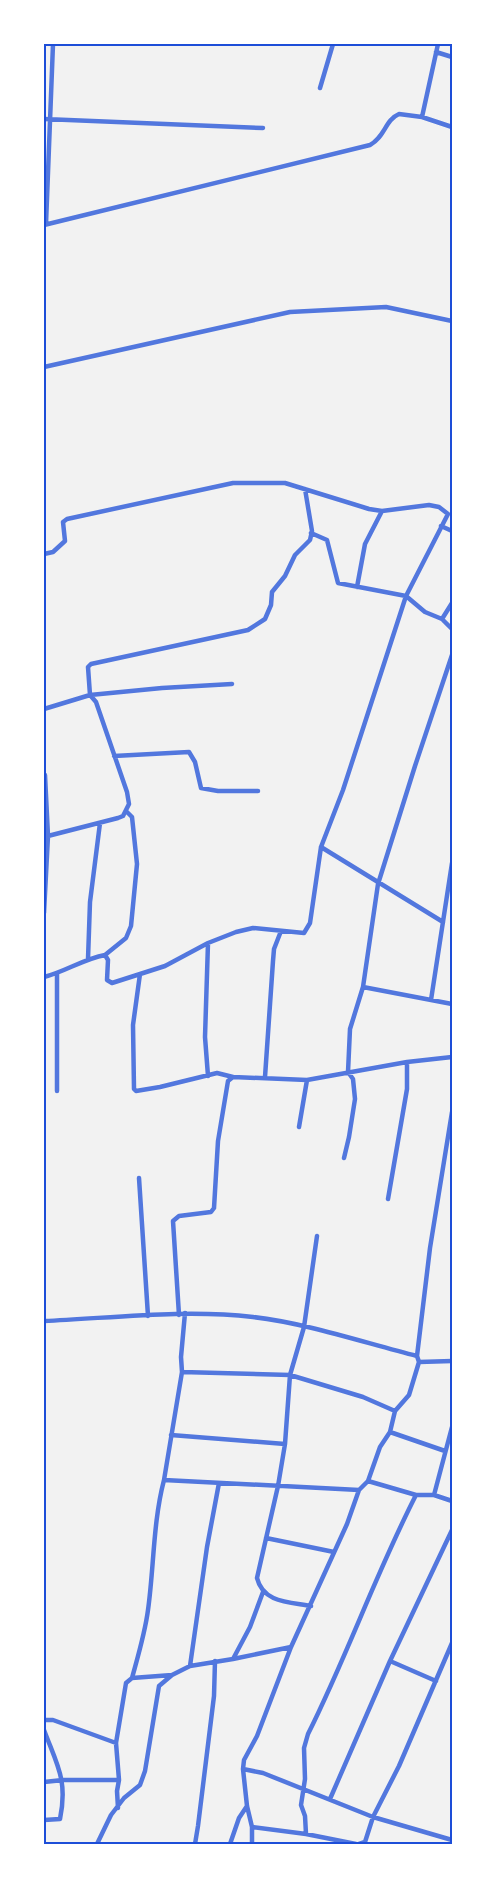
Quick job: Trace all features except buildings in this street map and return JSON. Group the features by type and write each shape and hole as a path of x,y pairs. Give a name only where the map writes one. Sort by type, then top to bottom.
{"street":[{"path":"53,44 45,224 370,145 383,135 395,115 422,117 453,127"},
{"path":"320,88 333,44"},
{"path":"422,117 438,44"},
{"path":"436,52 453,57"},
{"path":"44,119 263,128"},
{"path":"44,367 290,312 386,307 453,321"},
{"path":"44,554 53,552 65,541 63,522 66,519 233,483 273,482 305,489 369,509 382,511 429,505 439,507 448,514 406,596 343,790 321,847 310,923 304,933 253,928 236,932 208,943 165,966 112,983 109,982 108,960 105,955"},
{"path":"46,836 123,816 129,804 96,702 90,695 88,667 91,664 248,630 259,625 268,614 272,592 285,576 295,555 310,540 305,489"},
{"path":"357,587 365,544 382,511"},
{"path":"441,526 453,531"},
{"path":"311,533 327,540 338,583 406,596 425,612 442,619 453,629"},
{"path":"442,619 453,603"},
{"path":"344,1158 355,1099 353,1079 348,1072 350,1029 363,987 378,884 453,655"},
{"path":"44,709 90,695 232,684"},
{"path":"114,756 189,752 195,762 201,788 218,791 258,791"},
{"path":"44,913 45,774"},
{"path":"44,977 57,974 88,959 105,955 126,938 131,926 137,864 132,817 126,811"},
{"path":"88,959 90,902 100,823"},
{"path":"321,847 443,922"},
{"path":"431,1000 453,863"},
{"path":"265,1077 274,955 281,932"},
{"path":"208,943 205,1037 208,1076"},
{"path":"57,974 57,1091"},
{"path":"140,974 133,1025 134,1089 136,1090 160,1087 220,1073 233,1077 308,1080 407,1062 453,1057"},
{"path":"363,987 453,1004"},
{"path":"388,1199 407,1089 407,1062"},
{"path":"179,1315 173,1221 179,1216 211,1212 214,1208 218,1141 227,1084 233,1077"},
{"path":"299,1127 308,1080"},
{"path":"252,1845 252,1827 243,1769 244,1760 257,1736 291,1647 311,1606 359,1490 368,1481 380,1447 390,1432 394,1411 409,1395 419,1362 417,1356 430,1248 453,1112"},
{"path":"140,1178 148,1316"},
{"path":"311,1606 271,1598 263,1592 257,1578 278,1486 285,1444 290,1375 303,1327 317,1236"},
{"path":"132,1678 148,1610 160,1497 182,1372 185,1313"},
{"path":"44,1322 185,1313 254,1317 417,1356"},
{"path":"419,1362 453,1362"},
{"path":"182,1372 290,1375 363,1397 394,1411"},
{"path":"434,1495 453,1427"},
{"path":"390,1432 445,1451"},
{"path":"171,1435 285,1444"},
{"path":"164,1480 359,1490"},
{"path":"368,1481 416,1495 434,1495 453,1502"},
{"path":"190,1666 207,1546 219,1483"},
{"path":"306,1834 305,1816 301,1805 305,1779 304,1748 308,1734 416,1495"},
{"path":"330,1799 390,1662 453,1530"},
{"path":"266,1538 334,1552"},
{"path":"233,1659 250,1627 263,1592"},
{"path":"252,1827 306,1834 358,1845 365,1842 374,1817 453,1643"},
{"path":"97,1845 111,1815 124,1798 140,1785 145,1771 159,1686 172,1675 190,1666 291,1647"},
{"path":"195,1845 214,1696 215,1661"},
{"path":"390,1662 436,1681"},
{"path":"118,1808 119,1780 116,1743 126,1683 132,1678 172,1675"},
{"path":"44,1720 53,1720 116,1743"},
{"path":"44,1730 63,1780 64,1800 60,1819 44,1820"},
{"path":"243,1769 263,1773 374,1817 453,1840"},
{"path":"44,1782 119,1780"},
{"path":"230,1845 239,1818 247,1806"}]}
